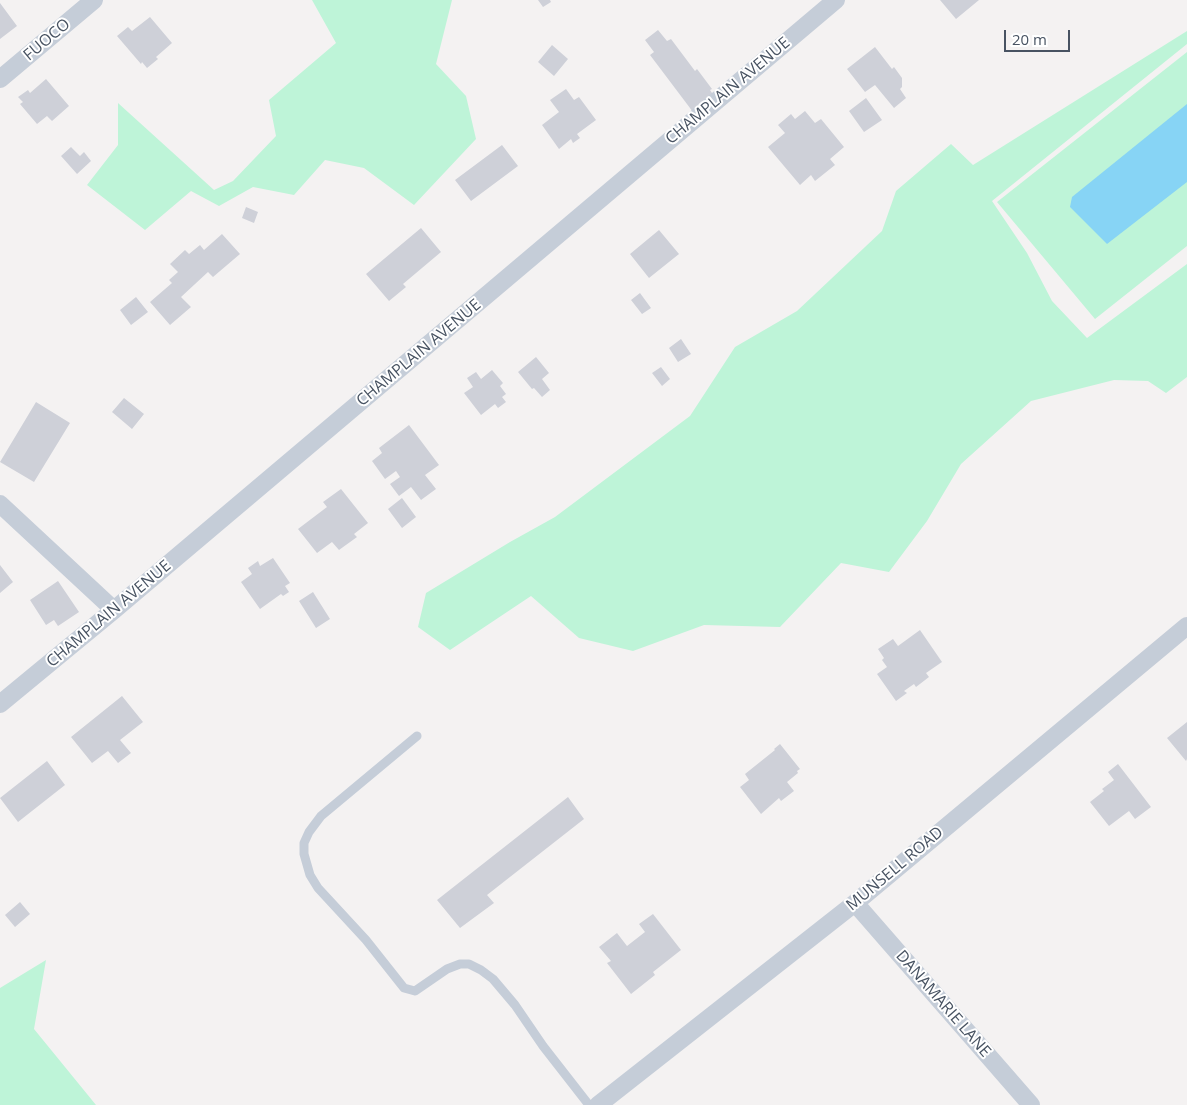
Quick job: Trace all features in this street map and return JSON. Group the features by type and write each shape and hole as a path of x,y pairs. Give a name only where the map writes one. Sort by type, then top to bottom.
{"street":[{"name":"FUOCO","path":"0,79 94,0"},
{"name":"CHAMPLAIN AVENUE","path":"0,704 114,610 836,0"},
{"path":"0,504 114,610"},
{"name":"MUNSELL ROAD","path":"598,1105 855,903 1187,626"},
{"name":"DANAMARIE LANE","path":"855,903 1031,1105"}],"lane":[{"path":"417,736 321,816 304,843 304,854 310,875 318,888 366,940 404,988 415,991 447,969 460,964 468,964 481,970 493,979 515,1005 543,1046 589,1105"}],"green space":[{"path":"312,0 452,0 436,64 466,96 476,139 414,205 364,168 325,160 294,195 253,187 219,206 191,191 145,230 87,185 118,145 118,103 214,190 233,181 276,136 269,100 336,43"},
{"path":"1187,31 1187,44 992,201 1027,253 1052,301 1087,338 1187,264 1187,377 1166,393 1148,381 1114,380 1031,401 961,464 927,521 889,572 841,563 780,627 704,625 633,651 579,638 531,596 450,650 418,627 426,593 555,517 690,416 735,347 797,311 882,231 896,191 951,144 973,165"},
{"path":"1187,52 1187,246 1095,319 997,202"},
{"path":"46,960 34,1029 96,1105 0,1105 0,988"}],"water":[{"path":"1187,104 1187,182 1107,244 1070,207 1072,197"}],"building":[{"path":"538,0 550,0 551,2 543,7"},
{"path":"940,0 979,0 956,19"},
{"path":"0,3 17,26 0,39"},
{"path":"150,17 172,43 147,68 142,62 141,64 117,36 128,27 132,31"},
{"path":"658,30 667,41 671,39 695,71 697,69 712,89 710,90 714,96 693,112 650,55 654,52 645,40"},
{"path":"552,45 568,59 554,76 538,62"},
{"path":"875,47 892,69 894,67 902,78 902,87 900,89 906,98 894,108 875,85 865,92 847,69"},
{"path":"46,79 69,106 52,121 47,116 37,124 20,104 23,102 18,97 28,90 30,93"},
{"path":"566,89 574,100 579,97 596,120 577,134 580,138 573,143 571,139 559,149 542,125 559,112 550,100"},
{"path":"866,98 882,120 864,132 849,111"},
{"path":"805,111 815,123 821,119 844,147 830,159 835,165 815,181 811,175 800,185 768,147 785,133 778,125 791,114 795,119"},
{"path":"502,145 518,166 471,201 455,180"},
{"path":"71,147 80,156 84,152 91,161 77,174 61,156"},
{"path":"246,207 258,212 254,223 242,218"},
{"path":"421,228 441,252 403,284 406,287 389,301 366,274"},
{"path":"659,230 679,254 649,278 630,254"},
{"path":"222,234 240,254 213,277 208,272 181,297 191,307 170,325 150,302 172,283 169,280 178,272 170,264 185,250 189,254 200,245 204,250"},
{"path":"640,293 651,308 642,314 631,300"},
{"path":"136,297 148,312 131,325 120,310"},
{"path":"681,339 691,354 678,362 669,348"},
{"path":"536,357 549,373 542,379 550,390 542,397 534,388 532,389 518,372"},
{"path":"661,367 670,379 662,386 652,373"},
{"path":"492,370 503,383 500,386 506,394 502,397 506,402 498,408 495,404 481,415 464,393 473,387 467,378 476,372 481,379"},
{"path":"124,398 144,414 132,429 112,412"},
{"path":"36,402 70,423 34,482 0,462"},
{"path":"409,425 439,465 425,475 436,489 421,500 411,487 399,496 390,484 400,477 396,471 385,479 372,461 382,453 379,448"},
{"path":"341,489 368,523 354,534 357,537 339,550 332,542 317,553 298,529 327,507 323,502"},
{"path":"402,498 416,517 402,528 388,509"},
{"path":"273,558 290,583 285,586 289,592 283,596 281,594 260,609 241,582 252,574 248,568 258,561 260,566"},
{"path":"0,565 13,582 0,593"},
{"path":"58,581 79,612 58,626 54,620 46,625 30,600"},
{"path":"313,592 330,619 316,628 299,601"},
{"path":"920,630 942,662 926,673 929,677 916,687 914,684 904,691 907,693 896,701 877,674 887,667 878,649 893,639 898,646"},
{"path":"122,696 143,722 120,740 131,753 118,763 108,751 92,763 71,737"},
{"path":"1187,722 1187,759 1186,761 1167,738"},
{"path":"780,744 800,769 787,782 794,791 781,801 779,798 761,814 740,787 749,780 745,774"},
{"path":"47,761 65,785 18,822 0,798"},
{"path":"1118,764 1151,807 1135,819 1129,811 1109,826 1090,802 1114,780 1108,772"},
{"path":"568,797 584,819 487,895 494,903 460,928 437,900"},
{"path":"20,902 30,914 15,927 5,915"},
{"path":"653,914 681,950 653,972 655,975 631,994 607,963 611,961 599,947 617,933 627,946 645,932 639,924"}]}
